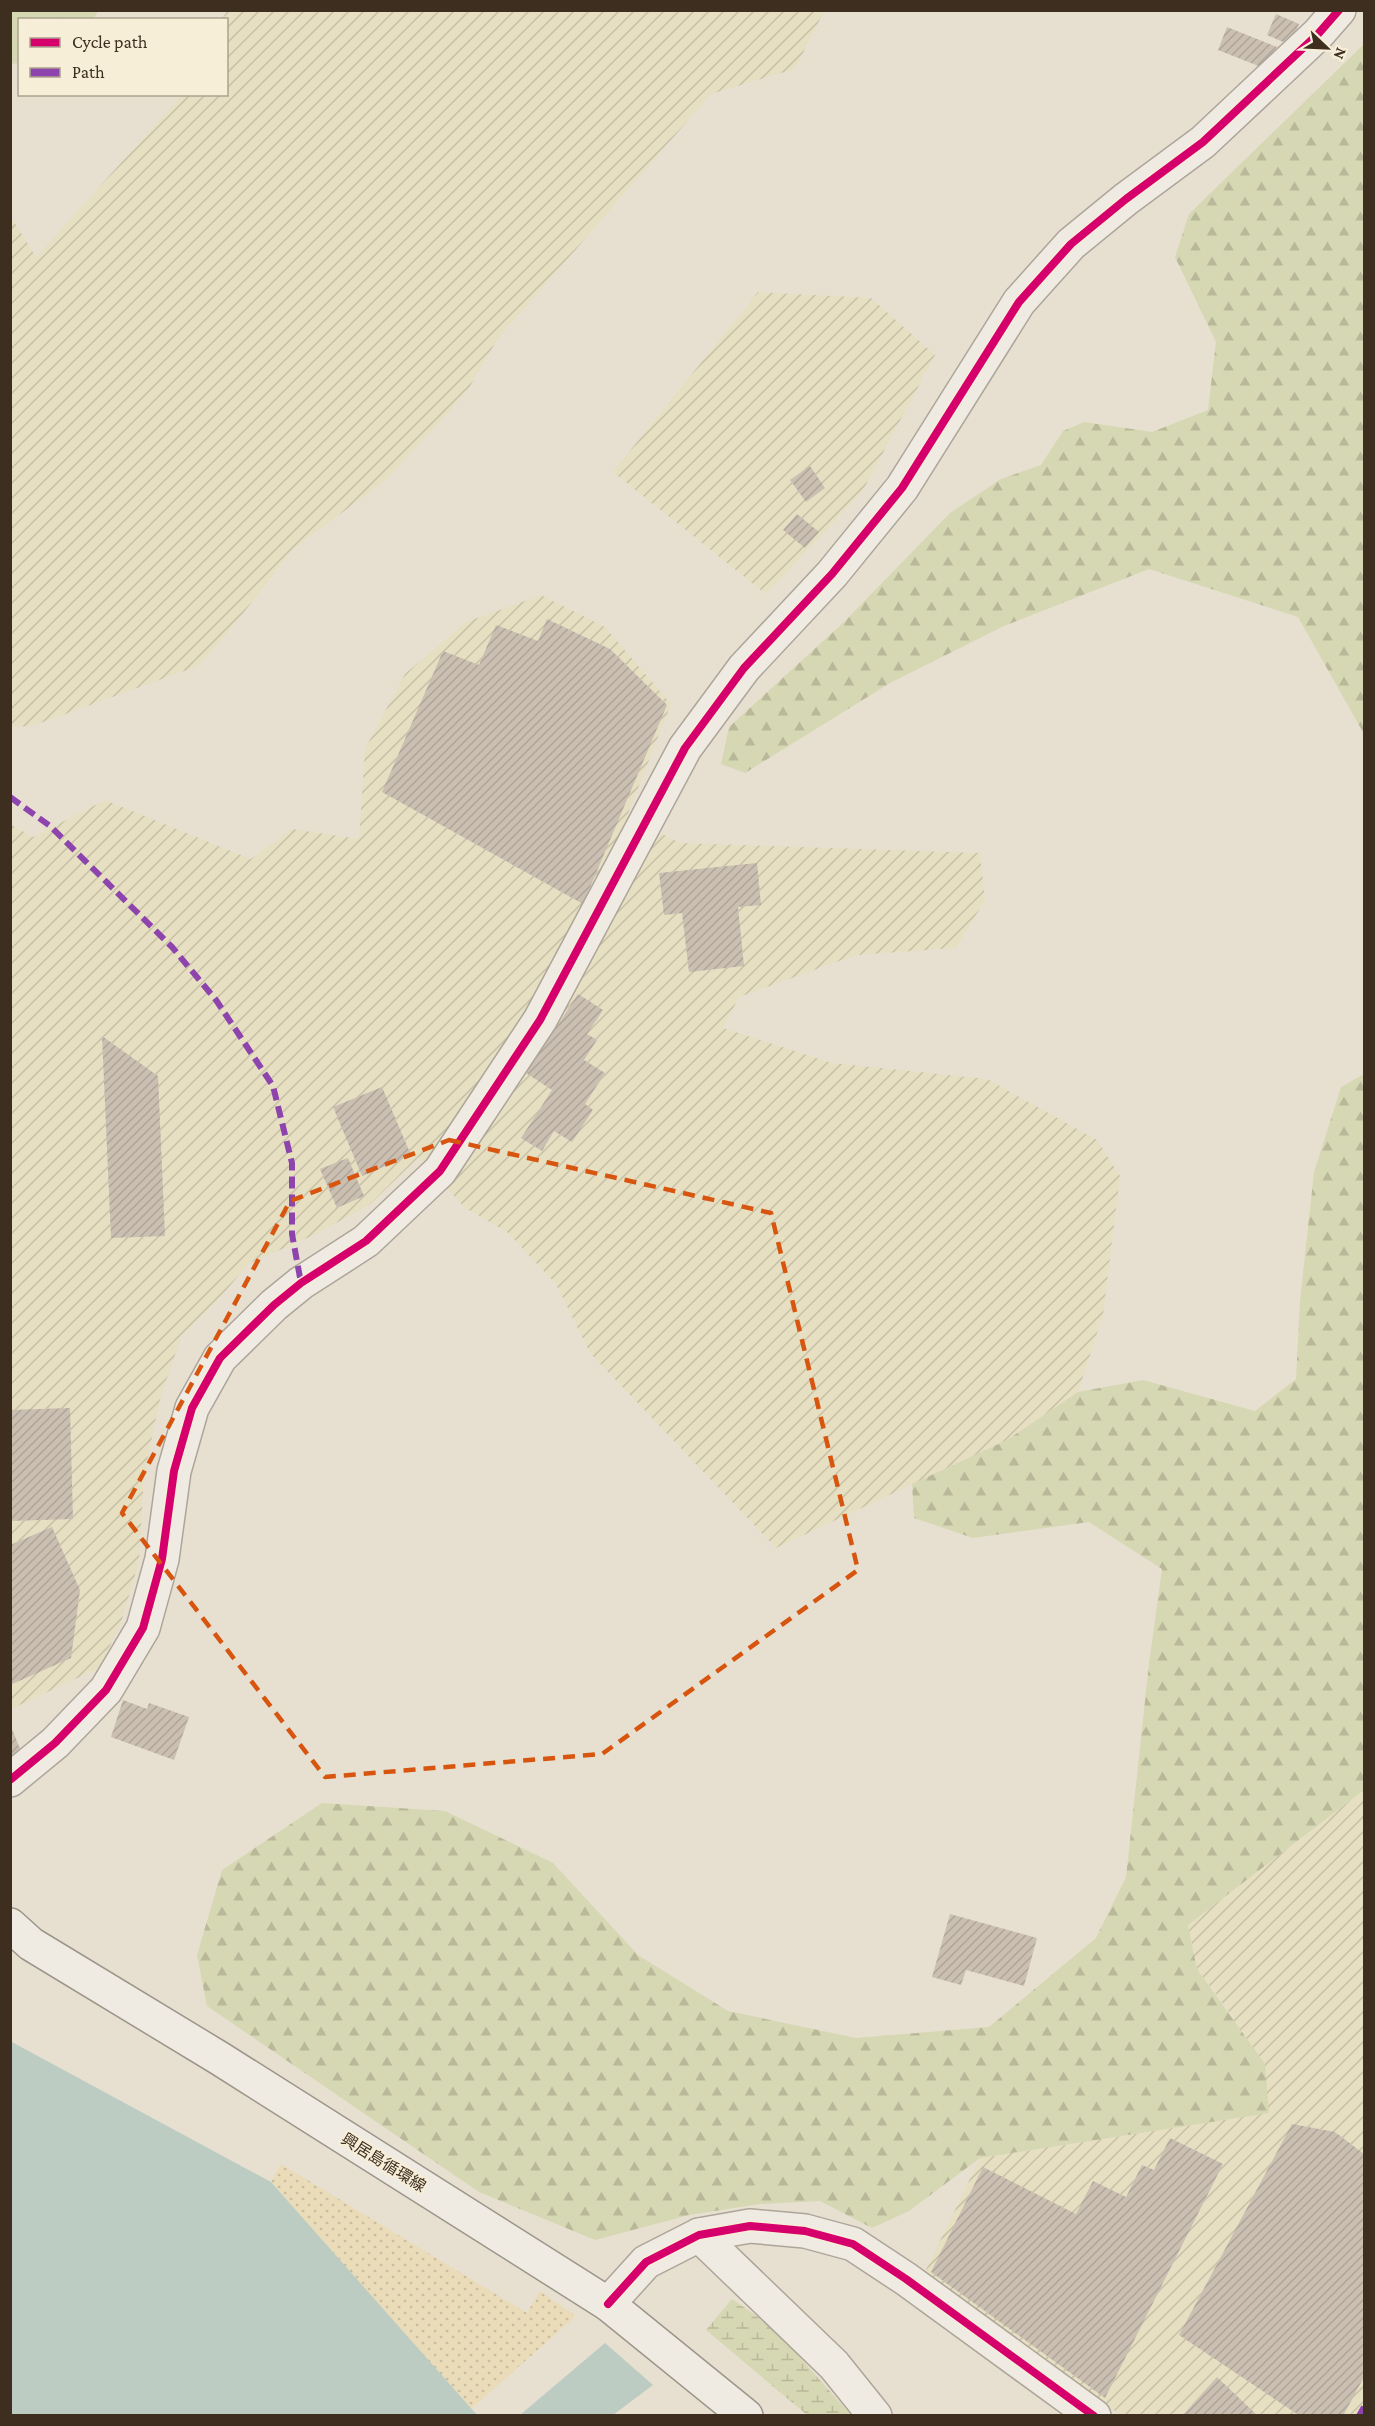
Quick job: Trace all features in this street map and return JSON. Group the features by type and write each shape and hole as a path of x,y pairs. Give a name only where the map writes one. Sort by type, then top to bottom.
{"street":[{"path":"10,1780 55,1743 106,1690 143,1628 162,1559 174,1471 192,1408 220,1358 274,1305 301,1283 366,1241 440,1171 540,1020 685,748 744,668 832,574 902,488 1018,302 1071,244 1126,199 1203,142 1318,34 1340,10"},
{"name":"興居島循環線","path":"10,1925 31,1944 219,2058 608,2304 746,2415"},
{"path":"608,2304 646,2262 699,2235 750,2226 805,2231 853,2244 906,2279 1094,2415"},
{"path":"699,2235 834,2365 875,2415"}],"highlighted area":[{"path":"449,1140 771,1213 858,1570 602,1754 325,1777 122,1513 290,1201"}],"shaded area":[{"path":"533,10 538,13 540,10 824,11 795,69 711,94 497,340 466,393 386,480 293,549 234,625 198,666 32,726 11,727 11,217 36,257 179,96 228,96 228,18 223,18 227,11"},
{"path":"758,292 871,298 935,355 862,492 766,594 613,472"},
{"path":"541,595 605,627 671,704 627,816 680,843 980,853 985,900 956,948 856,955 739,997 723,1028 832,1063 987,1079 1097,1140 1120,1176 1103,1315 1078,1392 1007,1440 776,1548 590,1353 556,1284 507,1232 464,1207 419,1157 369,1205 316,1234 248,1264 219,1299 181,1337 160,1399 144,1475 139,1561 121,1623 99,1668 11,1709 10,824 33,837 105,800 251,859 292,829 359,839 365,749 405,674 466,622"},
{"path":"1364,1790 1364,2415 1121,2415 924,2274 980,2158 1268,2113 1232,2016 1197,1969 1188,1925"},
{"path":"10,2041 271,2182 477,2415 11,2415"},
{"path":"605,2343 653,2385 613,2415 520,2415"}],"green space":[{"path":"11,10 98,11 94,18 18,18 18,63 11,64"},
{"path":"1364,44 1364,734 1298,617 1149,569 1004,626 890,683 745,773 721,764 729,727 844,622 950,513 1001,479 1041,465 1063,431 1084,422 1152,432 1208,410 1216,342 1175,257 1189,214"},
{"path":"1364,1074 1364,1790 1188,1925 1197,1969 1265,2064 1269,2113 980,2158 909,2211 872,2228 820,2201 760,2204 689,2215 595,2240 479,2192 207,2006 197,1955 222,1870 322,1803 445,1811 553,1863 638,1955 728,2011 856,2038 989,2027 1096,1938 1126,1877 1149,1664 1162,1569 1089,1522 973,1538 914,1518 912,1484 1007,1440 1078,1392 1143,1380 1255,1411 1296,1379 1300,1301 1314,1172 1341,1087"},
{"path":"732,2299 758,2317 794,2351 851,2415 807,2415 706,2330"}],"sand":[{"path":"281,2164 527,2313 540,2291 576,2316 471,2409 271,2182"}],"building":[{"path":"1276,14 1299,24 1290,45 1267,35"},
{"path":"1227,27 1277,47 1261,67 1218,50"},
{"path":"810,466 825,488 806,502 790,480"},
{"path":"797,514 819,532 805,548 783,530"},
{"path":"547,619 610,649 667,705 583,904 382,792 443,651 479,665 496,625 538,641"},
{"path":"757,863 761,905 738,907 744,966 689,972 682,913 664,915 659,873"},
{"path":"578,994 603,1010 587,1034 597,1040 584,1060 605,1073 585,1104 593,1110 572,1142 554,1131 542,1151 521,1138 552,1090 526,1073"},
{"path":"102,1036 158,1076 165,1236 111,1238"},
{"path":"382,1087 411,1155 362,1176 333,1107"},
{"path":"348,1158 364,1196 337,1208 320,1169"},
{"path":"70,1408 73,1519 10,1521 10,1410"},
{"path":"52,1527 80,1590 71,1658 10,1685 10,1545"},
{"path":"123,1700 147,1709 149,1703 189,1717 174,1760 111,1737"},
{"path":"10,1724 23,1756 10,1760"},
{"path":"950,1914 1037,1938 1024,1986 966,1970 961,1985 932,1977"},
{"path":"1292,2124 1335,2132 1364,2154 1364,2377 1343,2416 1300,2416 1179,2335"},
{"path":"1170,2138 1223,2164 1105,2398 931,2272 983,2167 1076,2214 1093,2181 1126,2197 1142,2165 1154,2170"},
{"path":"1217,2377 1258,2416 1182,2416"}],"marked path":[{"path":"10,797 50,826 172,947 216,1000 273,1086 292,1163 292,1234 301,1283"},
{"path":"1359,2416 1364,2407"}],"cycle path":[{"path":"10,1780 55,1743 106,1690 143,1628 162,1559 174,1471 192,1408 220,1358 274,1305 301,1283 366,1241 440,1171 540,1020 685,748 744,668 832,574 902,488 1019,302 1071,244 1126,199 1203,142 1318,34 1339,10"},
{"path":"608,2304 646,2262 699,2235 750,2226 805,2231 853,2244 906,2279 1094,2416"}]}
